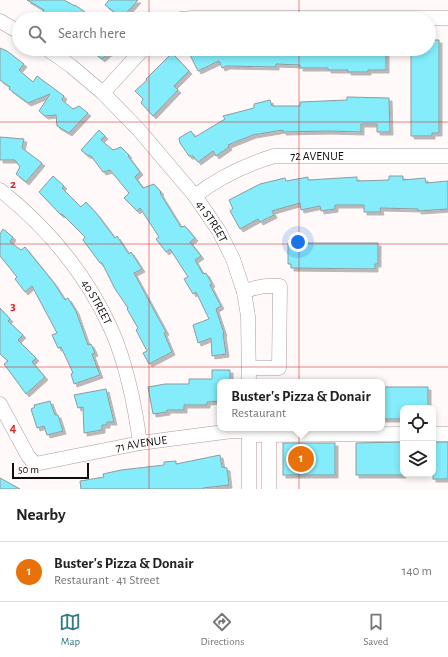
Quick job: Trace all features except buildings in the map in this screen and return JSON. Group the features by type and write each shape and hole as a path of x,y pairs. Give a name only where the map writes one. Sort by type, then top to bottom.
{"street":[{"path":"436,18 448,18"},
{"path":"0,21 12,28"},
{"name":"41 STREET","path":"56,56 103,93 139,130 195,196 219,231 233,259 244,292 248,316 249,379"},
{"path":"103,93 137,56"},
{"name":"72 AVENUE","path":"195,196 216,180 256,161 274,156 448,156"},
{"name":"40 STREET","path":"0,190 35,222 66,254 92,293 112,332 127,376 140,443"},
{"path":"244,292 253,288 268,285 280,286 279,368 249,368"},
{"name":"71 AVENUE","path":"0,404 28,456 35,464 140,443 232,431 400,434"},
{"path":"249,431 249,489"},
{"path":"436,434 448,434"},
{"path":"269,440 270,489"}],"place":[{"name":"Buster's Pizza & Donair","path":"301,459"}]}
